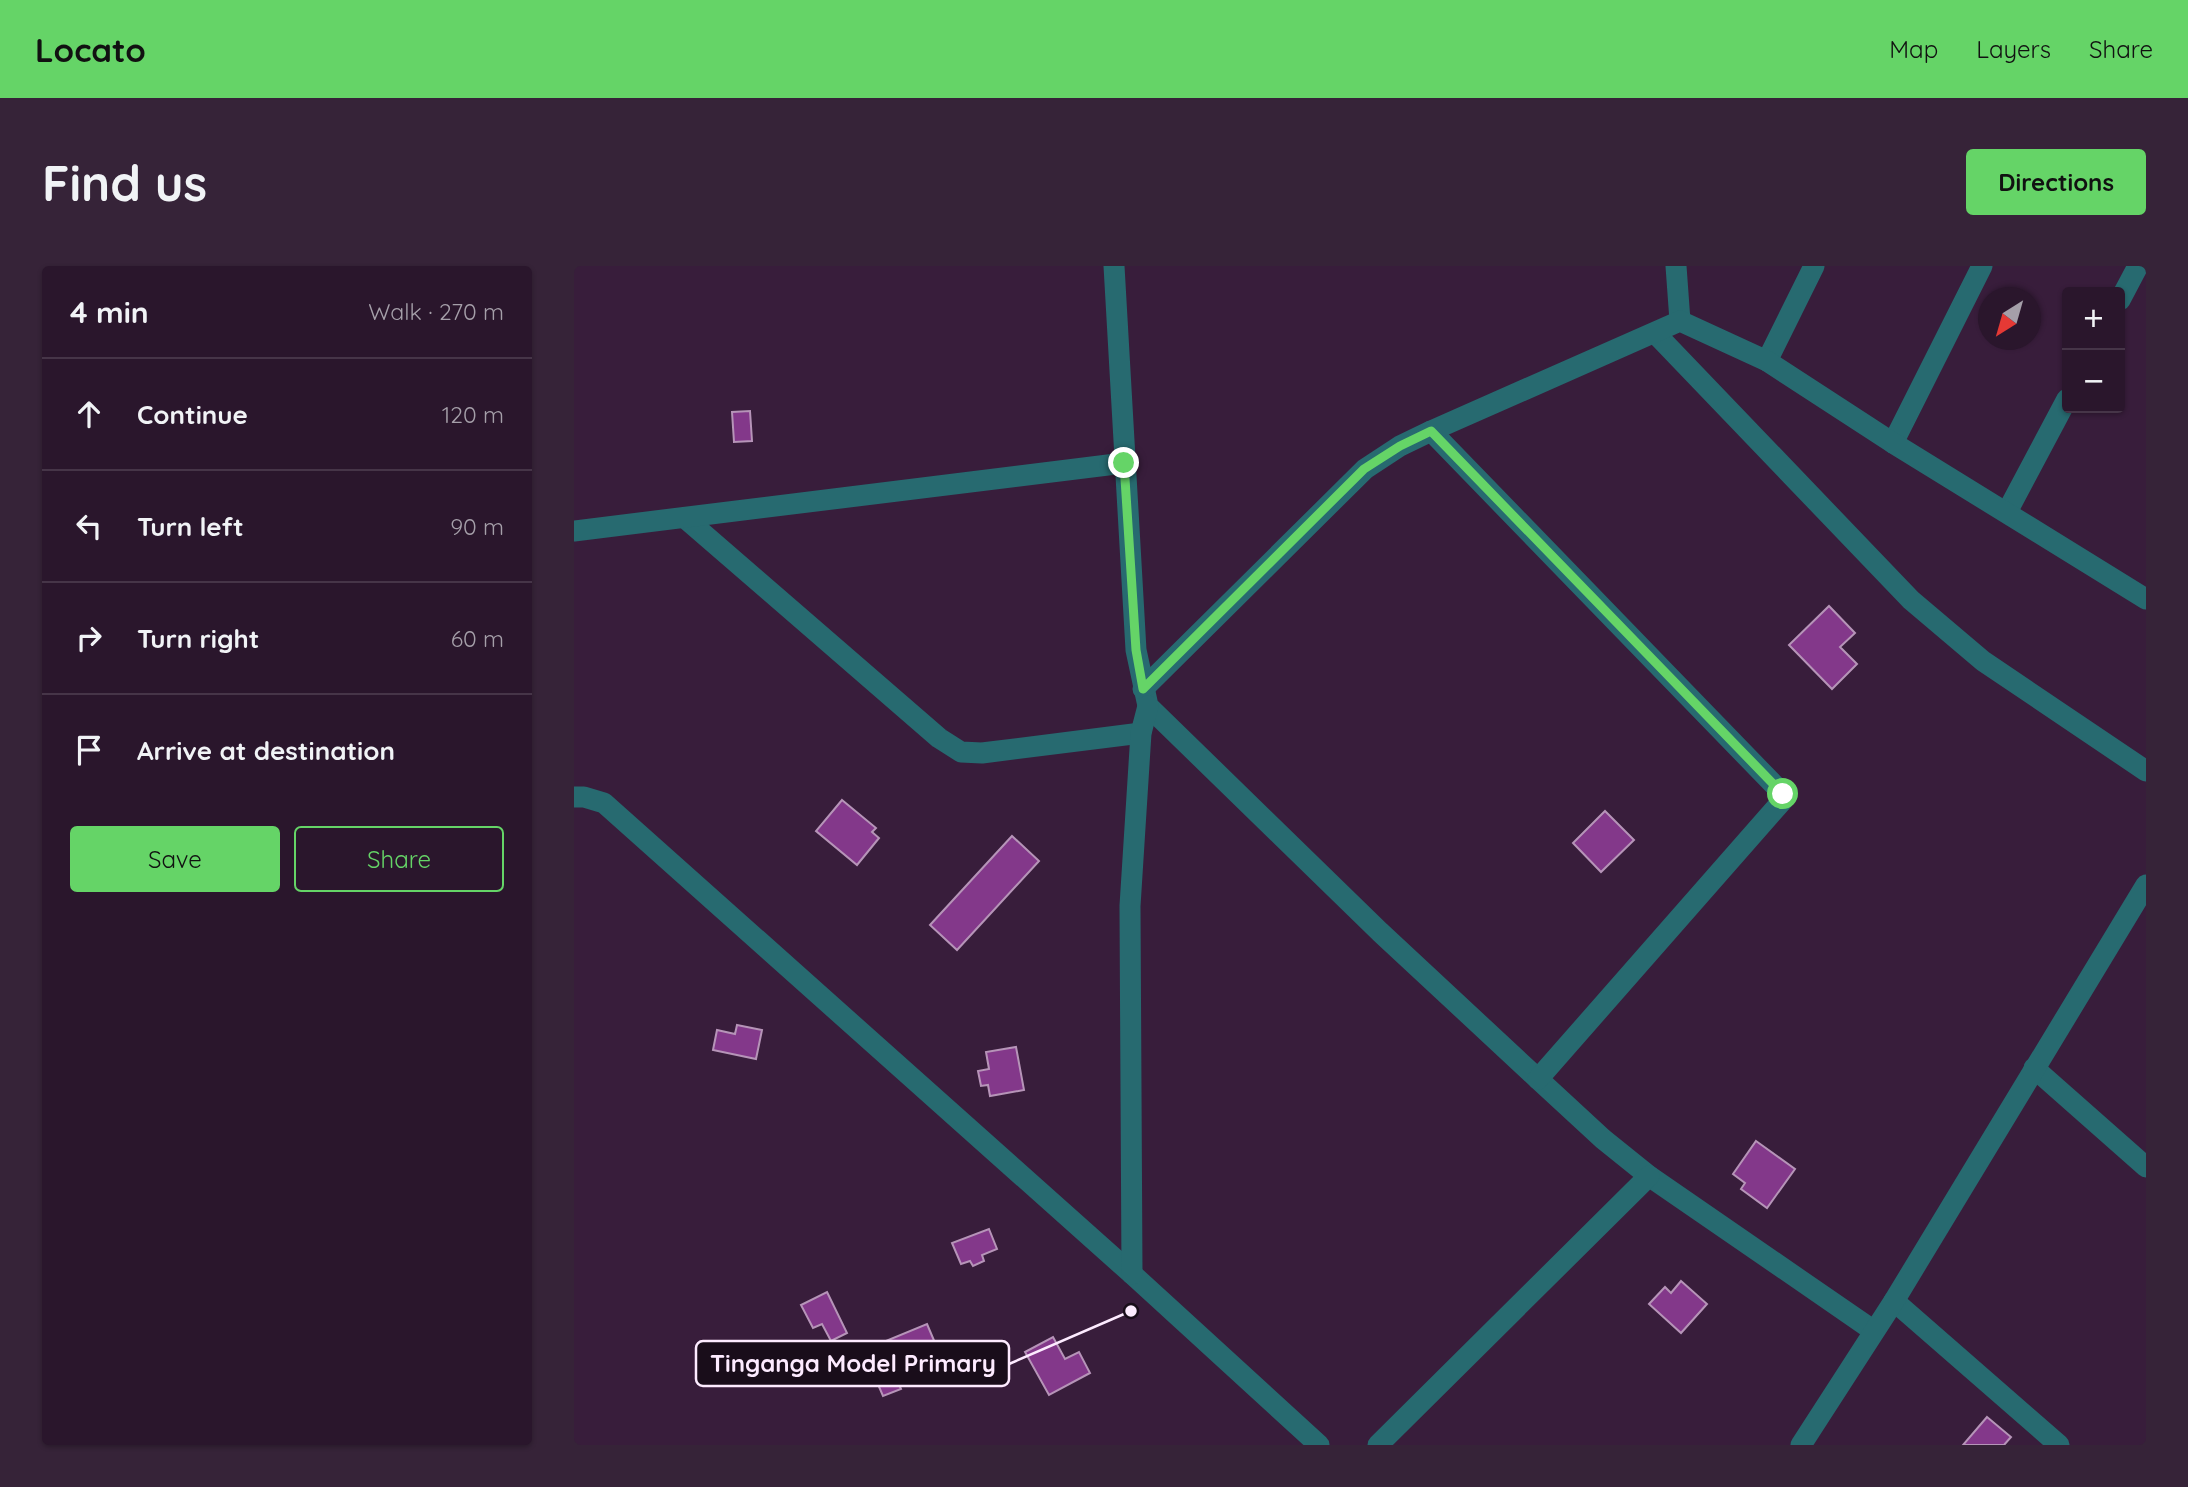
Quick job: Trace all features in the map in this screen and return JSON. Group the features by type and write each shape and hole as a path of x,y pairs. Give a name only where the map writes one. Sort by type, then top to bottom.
{"street":[{"path":"1114,266 1136,650 1145,698 1130,906 1132,1274"},
{"path":"1676,266 1681,321"},
{"path":"1767,361 1814,266"},
{"path":"1893,443 1982,266"},
{"path":"2125,287 2132,268"},
{"path":"1145,698 1364,469 1400,446 1431,431 1681,321 1767,361 1893,443 2146,599"},
{"path":"1654,333 1911,600 1983,661 2146,771"},
{"path":"2007,512 2062,408"},
{"path":"1431,431 1783,794 1783,800 1538,1079"},
{"path":"574,531 1124,463"},
{"path":"685,518 939,738 961,752 982,753 1141,733"},
{"path":"1145,698 1380,932 1603,1139 1649,1176 1874,1331"},
{"path":"574,797 604,803 1132,1274 1319,1445"},
{"path":"1801,1445 1894,1301 2146,885"},
{"path":"2034,1068 2146,1167"},
{"path":"1378,1445 1649,1176"},
{"path":"1894,1301 2059,1445"}],"building":[{"path":"750,411 752,441 734,442 732,412"},
{"path":"1829,606 1855,633 1840,647 1857,664 1832,689 1789,645"},
{"path":"842,800 876,828 872,832 879,838 857,865 816,831"},
{"path":"1605,811 1634,840 1601,872 1573,843"},
{"path":"1012,836 1039,861 957,950 930,925"},
{"path":"737,1025 762,1030 756,1059 713,1050 717,1030 735,1034"},
{"path":"1016,1047 1024,1090 990,1096 988,1085 981,1086 978,1071 989,1069 986,1052"},
{"path":"1756,1141 1795,1169 1767,1208 1741,1189 1745,1183 1733,1174"},
{"path":"989,1229 997,1249 982,1255 984,1261 973,1266 970,1261 961,1264 952,1243"},
{"path":"1681,1281 1707,1304 1681,1333 1649,1304 1665,1287 1671,1293"},
{"path":"827,1292 847,1333 831,1341 822,1324 813,1328 801,1305"},
{"path":"927,1324 941,1357 929,1362 933,1372 907,1382 906,1379 898,1382 901,1389 883,1396 877,1382 872,1384 864,1365 870,1362 864,1350"},
{"path":"1053,1337 1065,1359 1079,1352 1090,1373 1049,1395 1025,1352"},
{"path":"1987,1417 2011,1437 2004,1445 1963,1445"}],"place":[{"name":"Tinganga Model Primary","path":"1131,1311"}],"route":[{"path":"1124,463 1136,650 1143,689 1364,469 1400,446 1431,431 1783,794"}]}
